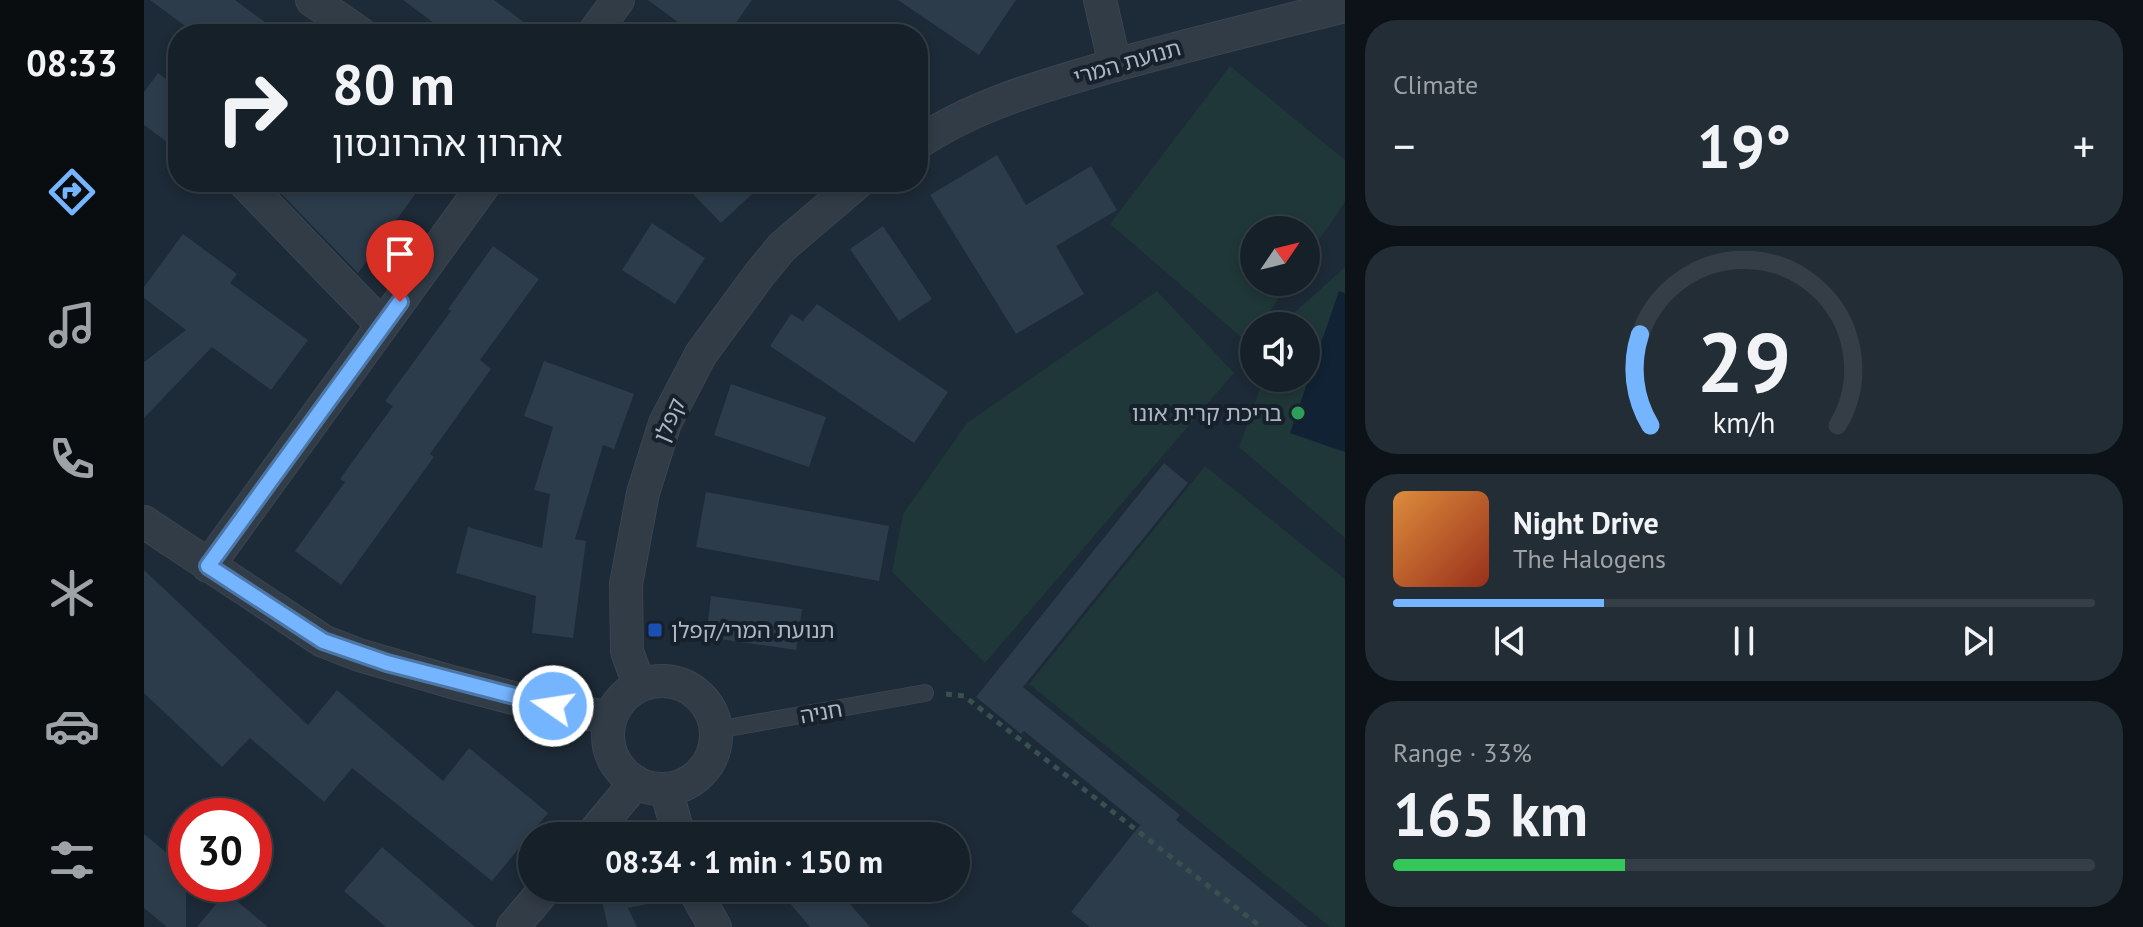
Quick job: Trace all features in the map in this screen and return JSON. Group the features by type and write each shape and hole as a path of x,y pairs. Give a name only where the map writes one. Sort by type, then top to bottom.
{"street":[{"path":"312,0 347,24"},
{"path":"600,24 618,0"},
{"path":"1100,0 1115,65"},
{"name":"תנועת המרי","path":"928,136 1010,98 1115,65 1345,6"},
{"path":"254,192 382,325"},
{"path":"208,566 479,192"},
{"name":"קפלן","path":"639,685 627,651 626,584 643,493 665,423 701,354 759,275 782,247 845,192"},
{"path":"144,522 323,641 359,655 529,702 610,718"},
{"path":"656,680 673,681 689,688 702,699 712,714 716,730 715,745 703,770 680,786 651,786 623,773 609,748 610,718 621,698 639,685 656,680"},
{"path":"608,822 651,786"},
{"path":"651,786 671,822"},
{"path":"513,927 534,902"},
{"path":"701,902 715,927"}],"lane":[{"name":"חניה","path":"716,730 925,693"}],"path":[{"path":"925,693 964,696 1261,927"}],"green space":[{"path":"1230,66 1345,160 1345,202 1320,239 1320,216 1240,216 1240,296 1280,296 1270,312 1240,312 1240,336 1110,224"},
{"name":"בריכת קרית אונו","path":"1345,267 1345,538 1239,447 1259,392 1320,392 1320,312 1295,312 1313,296 1320,296 1320,290"},
{"path":"1157,291 1234,373 985,663 892,572 903,514 967,423"},
{"path":"1205,466 1345,579 1345,927 1330,927 1029,684"}],"water":[{"path":"1339,291 1345,293 1345,452 1290,433 1304,392 1320,392 1320,346"}],"building":[{"path":"150,0 235,0 267,24 182,24"},
{"path":"403,0 494,0 526,24 435,24"},
{"path":"648,0 752,0 735,24 680,24"},
{"path":"898,0 1016,0 979,55"},
{"path":"158,73 168,80 168,143 144,125 144,92"},
{"path":"997,155 1026,205 1091,166 1117,210 1056,246 1084,294 1016,334 930,195"},
{"path":"280,192 417,192 358,273"},
{"path":"695,192 754,192 721,223 693,194"},
{"path":"652,223 705,258 675,304 622,270"},
{"path":"883,226 932,299 899,321 850,249"},
{"path":"183,234 237,274 230,283 308,340 271,390 212,347 144,418 144,362 186,330 144,298 144,287"},
{"path":"493,246 539,279 480,360 491,369 430,454 434,457 341,585 295,551 345,482 340,479 393,406 385,401 451,311 448,309"},
{"path":"817,304 948,392 914,443 770,346 791,314 803,321"},
{"path":"544,361 634,394 614,449 603,445 575,539 586,541 573,638 532,633 536,596 456,573 468,527 542,548 550,494 534,490 553,427 524,416"},
{"path":"731,384 826,417 809,467 714,435"},
{"path":"1164,463 1188,483 1023,687 1180,815 1176,820 1308,927 1090,927 1071,912 1140,825 1024,731 1021,734 976,697"},
{"path":"706,492 889,526 879,581 696,547"},
{"path":"144,570 308,725 337,690 443,781 469,748 548,813 541,822 518,822 518,849 492,881 352,768 324,802 250,738 222,767 144,693"},
{"path":"711,596 802,609 796,650 706,637"},
{"path":"144,834 168,854 168,902 186,902 186,927 167,927 144,908"},
{"path":"382,847 475,927 386,927 344,891"},
{"path":"218,902 238,902 268,927 197,927"},
{"path":"602,902 657,902 628,908 637,927 608,927"},
{"path":"789,902 848,902 870,927 810,927"}],"place":[{"name":"בריכת קרית אונו","path":"1298,413"},
{"name":"תנועת המרי/קפלן","path":"655,630"}],"route":[{"path":"400,302 208,566 323,641 359,655 452,682 553,706"}]}
